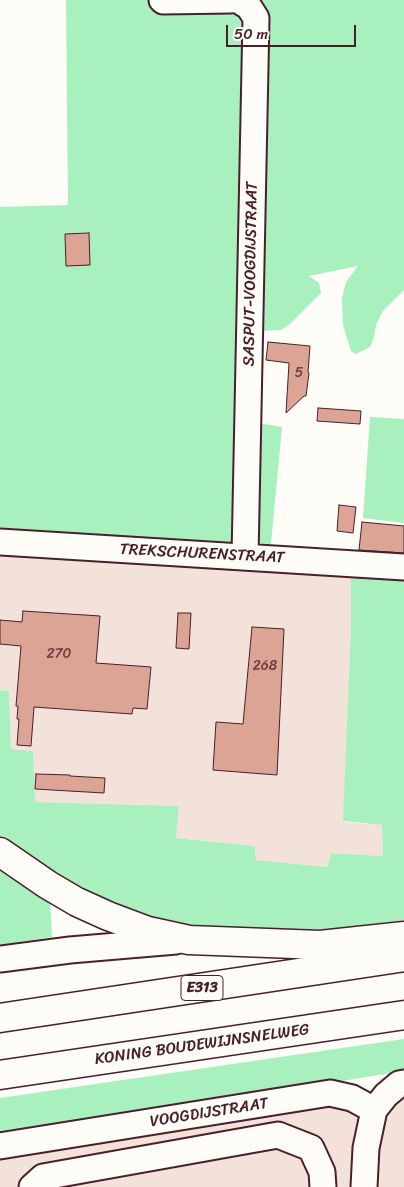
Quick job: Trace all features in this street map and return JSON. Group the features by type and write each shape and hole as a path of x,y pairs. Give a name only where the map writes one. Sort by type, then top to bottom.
{"highway":[{"path":"0,852 77,902 148,931 189,940 320,944 404,936"},
{"name":"E313","path":"0,1018 404,957"},
{"name":"KONING BOUDEWIJNSNELWEG","path":"0,1075 404,1015"}],"street":[{"path":"162,0 230,0"},
{"name":"SASPUT-VOOGDIJSTRAAT","path":"238,0 249,7 256,18 245,557"},
{"name":"TREKSCHURENSTRAAT","path":"0,542 404,567"},
{"path":"0,959 70,950 189,940"},
{"path":"364,1187 366,1148 374,1110 386,1095 399,1084 404,1083"},
{"name":"VOOGDIJSTRAAT","path":"0,1146 330,1093 352,1098 374,1110"},
{"path":"32,1187 43,1177 278,1135 311,1148 322,1172 322,1187"}],"shaded area":[{"path":"0,551 351,574 344,822 382,825 383,856 331,853 329,867 256,860 255,846 176,838 179,806 34,802 33,751 11,749 9,691 0,690"},
{"path":"404,1092 404,1187 0,1187 0,1154"}],"green space":[{"path":"66,0 149,0 155,7 235,10 249,18 245,421 282,427 271,544 0,530 0,207 68,205"},
{"path":"257,0 404,0 404,290 383,311 376,325 370,347 356,354 351,351 343,325 342,298 346,282 358,266 309,276 319,283 321,293 289,325 281,330 259,331"},
{"path":"370,417 404,419 404,523 363,518"},
{"path":"351,574 404,577 404,920 287,935 158,922 79,891 0,841 0,690 9,691 11,749 33,751 35,802 179,806 176,838 255,846 256,860 328,867 331,853 383,856 382,825 343,821 351,627"},
{"path":"0,862 50,896 52,937 0,945"},
{"path":"404,1039 404,1071 0,1141 0,1098"}],"building":[{"path":"89,233 90,265 66,266 65,234"},
{"path":"268,342 310,346 306,396 286,413 289,363 266,360"},
{"path":"318,408 361,411 360,424 317,421"},
{"path":"339,505 356,507 353,533 337,531"},
{"path":"362,522 404,526 404,553 359,550"},
{"path":"23,611 100,616 96,663 151,667 147,709 133,708 132,714 34,707 31,746 17,745 19,719 17,719 18,706 16,706 21,646 0,644 0,620 22,622"},
{"path":"178,613 191,613 189,649 176,648"},
{"path":"252,627 284,629 277,775 213,770 216,722 243,724"},
{"path":"36,774 105,778 104,793 35,789"}]}
